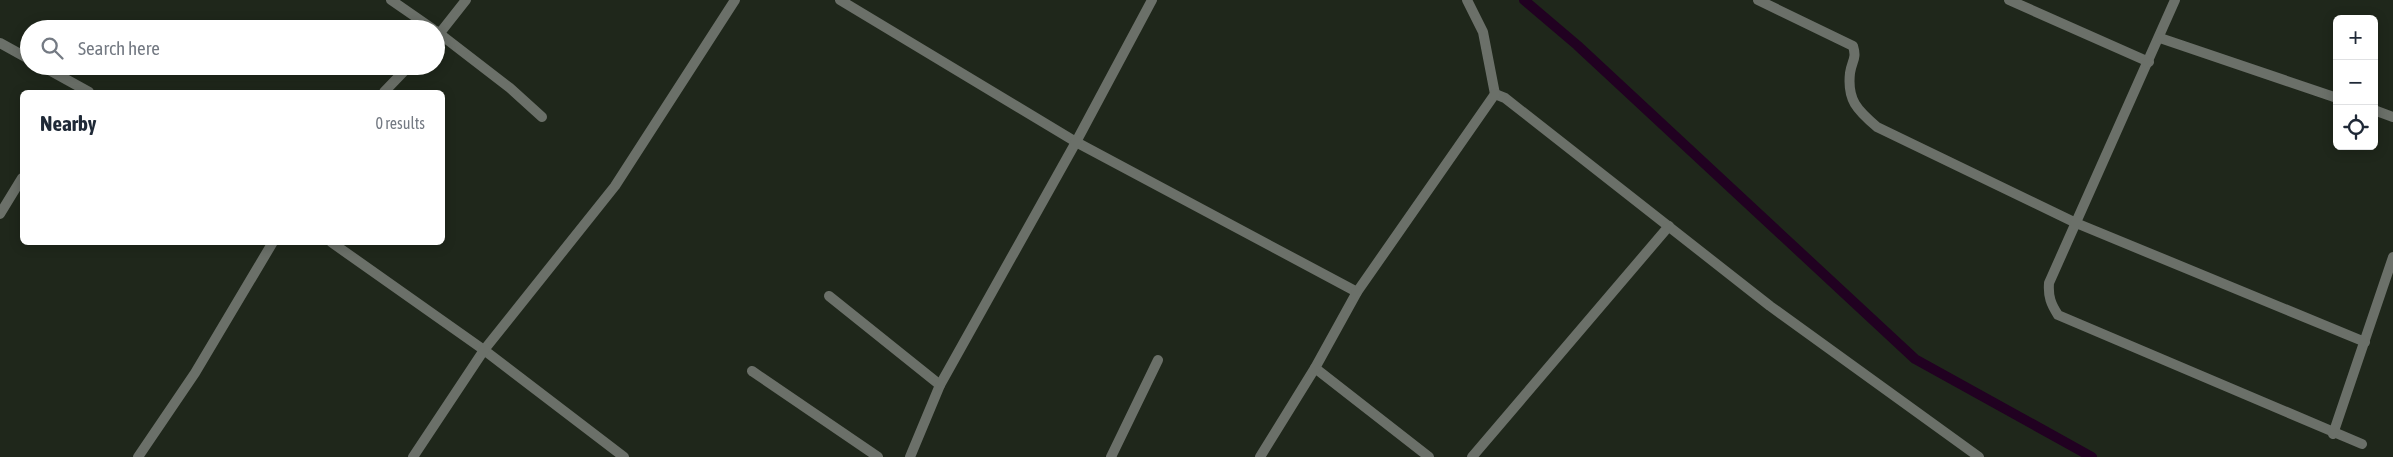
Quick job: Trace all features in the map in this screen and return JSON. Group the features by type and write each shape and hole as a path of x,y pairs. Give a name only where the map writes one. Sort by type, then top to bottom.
{"street":[{"path":"391,0 419,20"},
{"path":"445,24 466,0"},
{"path":"413,457 484,350 615,186 735,0"},
{"path":"840,0 1076,142 1358,292"},
{"path":"910,457 940,385 1076,142 1152,0"},
{"path":"1260,457 1315,368 1358,292 1495,94 1484,32 1467,0"},
{"path":"1758,0 1853,46 1856,56 1850,72 1850,95 1857,109 1877,127 2076,223 2365,342"},
{"path":"2009,0 2149,62"},
{"path":"2175,0 2160,38 2049,283 2048,295 2058,315 2333,434 2362,444"},
{"path":"2160,38 2333,97"},
{"path":"445,39 510,88 542,117"},
{"path":"0,43 20,54"},
{"path":"55,75 77,90"},
{"path":"386,90 400,75"},
{"path":"1495,94 1505,98 1770,306 1979,457"},
{"path":"2378,111 2393,117"},
{"path":"0,214 20,181"},
{"path":"1472,457 1669,226"},
{"path":"138,457 195,372 272,245"},
{"path":"336,245 484,350 624,457"},
{"path":"2333,434 2393,257"},
{"path":"829,296 940,385"},
{"path":"1111,457 1158,360"},
{"path":"1315,368 1429,457"},
{"path":"752,372 878,457"}],"waterway":[{"path":"1524,0 1577,45 1915,359 2092,457"}]}
